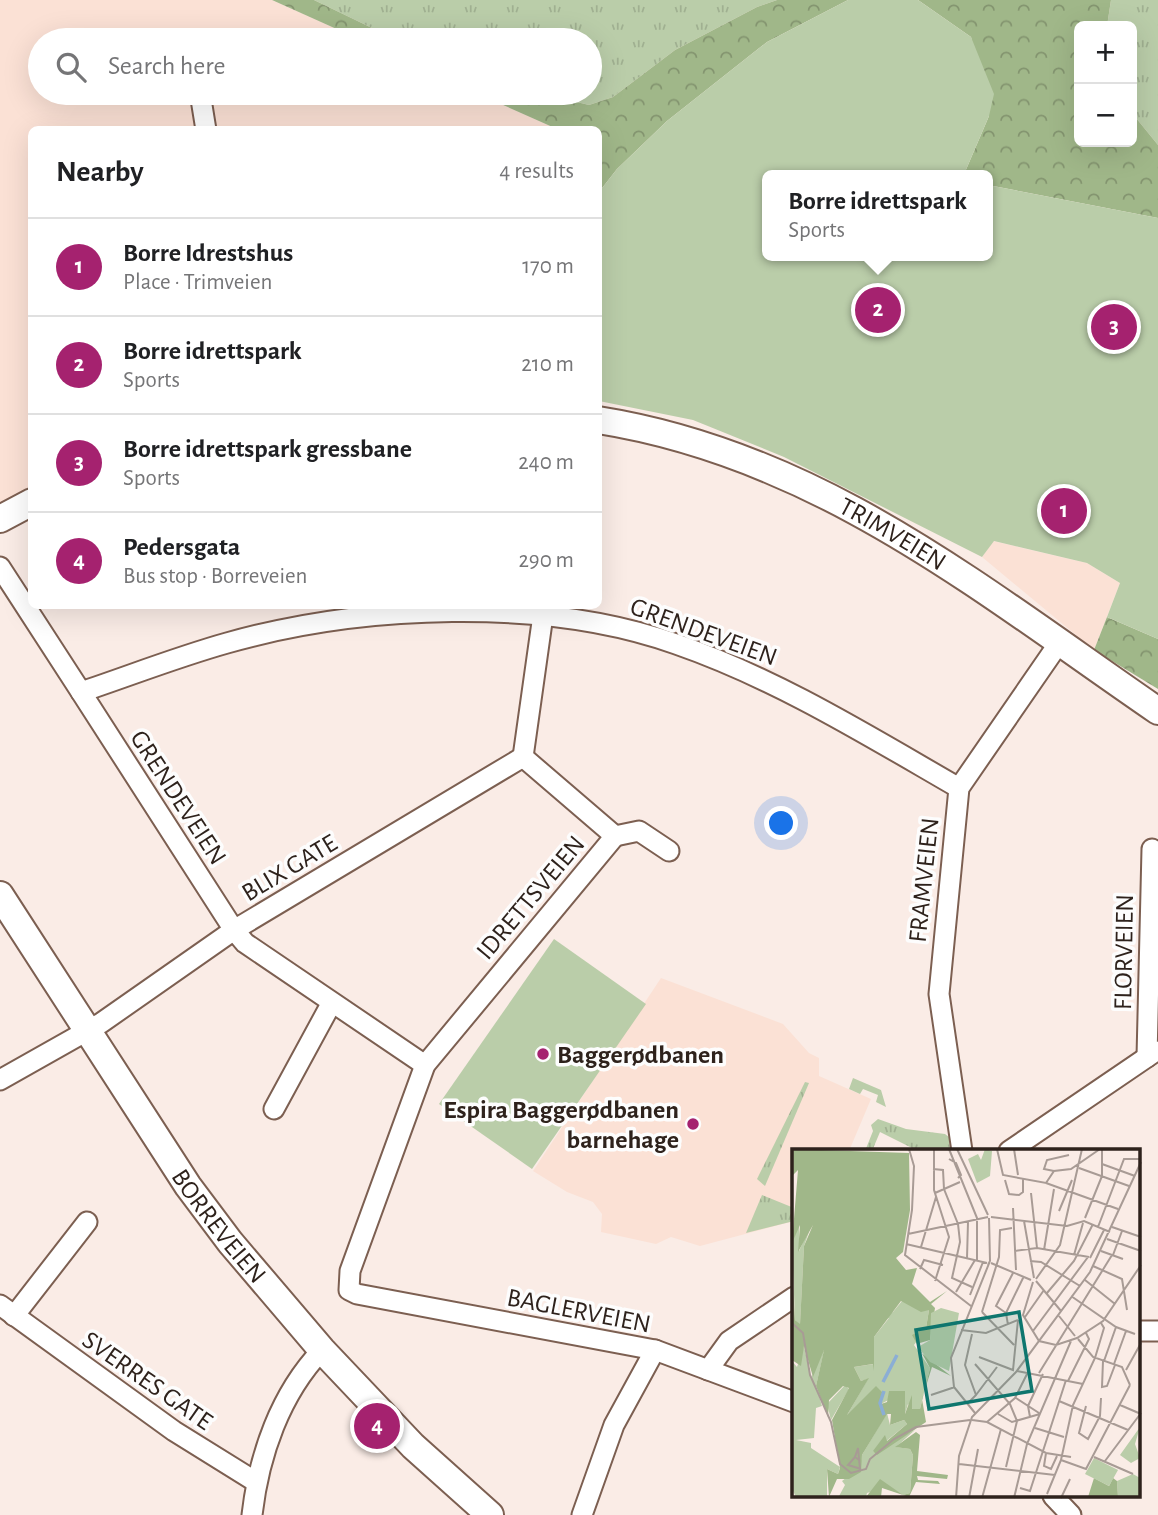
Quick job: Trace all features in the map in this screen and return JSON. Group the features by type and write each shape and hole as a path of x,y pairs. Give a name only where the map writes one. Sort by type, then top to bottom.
{"main road":[{"name":"TRIMVEIEN","path":"602,421 707,447 806,484 929,551 1158,711"},
{"path":"0,519 28,504"},
{"name":"BORREVEIEN","path":"0,895 188,1185 230,1242 322,1350 413,1446 490,1515"}],"street":[{"path":"202,105 205,126"},
{"name":"GRENDEVEIEN","path":"0,567 234,930"},
{"name":"GRENDEVEIEN","path":"81,692 226,643 310,624 399,613 543,615 602,623 675,643 718,660 818,707 959,788"},
{"path":"523,757 543,615"},
{"name":"FRAMVEIEN","path":"962,1149 939,993 959,788 1059,643"},
{"name":"IDRETTSVEIEN","path":"349,1290 350,1271 425,1065 615,836 523,757"},
{"name":"BLIX GATE","path":"0,1080 87,1029 234,930 523,757"},
{"path":"615,836 639,831 669,851"},
{"name":"FLORVEIEN","path":"1151,1059 1152,849"},
{"path":"234,930 246,943 331,1004 425,1065"},
{"path":"274,1108 331,1004"},
{"path":"1012,1149 1151,1059"},
{"name":"SVERRES GATE","path":"87,1222 7,1310 174,1431 256,1482"},
{"name":"BAGLERVEIEN","path":"349,1290 357,1294 655,1350 792,1401"},
{"path":"708,1370 729,1341 792,1298"},
{"path":"1140,1331 1158,1331"},
{"path":"252,1515 256,1482 285,1399 302,1371 322,1350"},
{"path":"582,1515 614,1425 655,1350"},
{"path":"1055,1498 1071,1515"}],"shaded area":[{"path":"0,0 272,0 334,28 28,28 28,105 503,105 550,126 28,126 28,488 0,503"},
{"path":"993,541 1087,563 1120,583 1094,650 982,557"},
{"path":"661,978 783,1024 809,1053 819,1058 819,1076 871,1099 850,1149 792,1149 792,1222 700,1246 671,1237 656,1244 601,1232 602,1214 593,1202 567,1192 533,1171"}],"green space":[{"path":"272,0 314,0 372,28 334,28"},
{"path":"314,0 777,0 757,7 675,50 613,97 602,101 602,28 372,28"},
{"path":"777,0 848,0 767,42 667,121 617,169 602,188 602,126 550,126 503,105 602,105 602,101 613,97 675,50 757,7"},
{"path":"848,0 918,0 971,37 994,94 989,116 966,170 762,170 762,261 993,261 993,186 1158,218 1158,639 1107,617 1120,583 1087,563 994,541 982,557 784,457 693,420 602,402 602,188 617,169 667,121 767,42"},
{"path":"918,0 1111,0 1108,21 1074,21 1074,147 1137,147 1137,119 1158,145 1158,218 993,186 993,170 966,170 989,116 971,37"},
{"path":"1111,0 1158,0 1158,145 1137,119 1137,21 1108,21"},
{"path":"1107,617 1158,639 1158,689 1094,650"},
{"name":"Baggerødbanen","path":"554,939 646,1004 532,1169 439,1104"},
{"path":"853,1078 881,1090 886,1107 876,1102 878,1095 863,1089 860,1094 849,1089"},
{"path":"805,1082 809,1083 765,1186 757,1179"},
{"path":"878,1119 906,1129 945,1134 949,1137 950,1149 914,1149 880,1132 873,1149 866,1149 873,1131 871,1125"},
{"path":"762,1195 792,1207 792,1222 746,1233"}],"place":[{"name":"Borre idrettspark","path":"878,310"},
{"name":"Borre idrettspark gressbane","path":"1114,327"},
{"name":"Borre Idrestshus","path":"1064,511"},
{"name":"Baggerødbanen","path":"543,1054"},
{"name":"Espira Baggerødbanen barnehage","path":"693,1124"},
{"name":"Pedersgata","path":"377,1426"}]}
